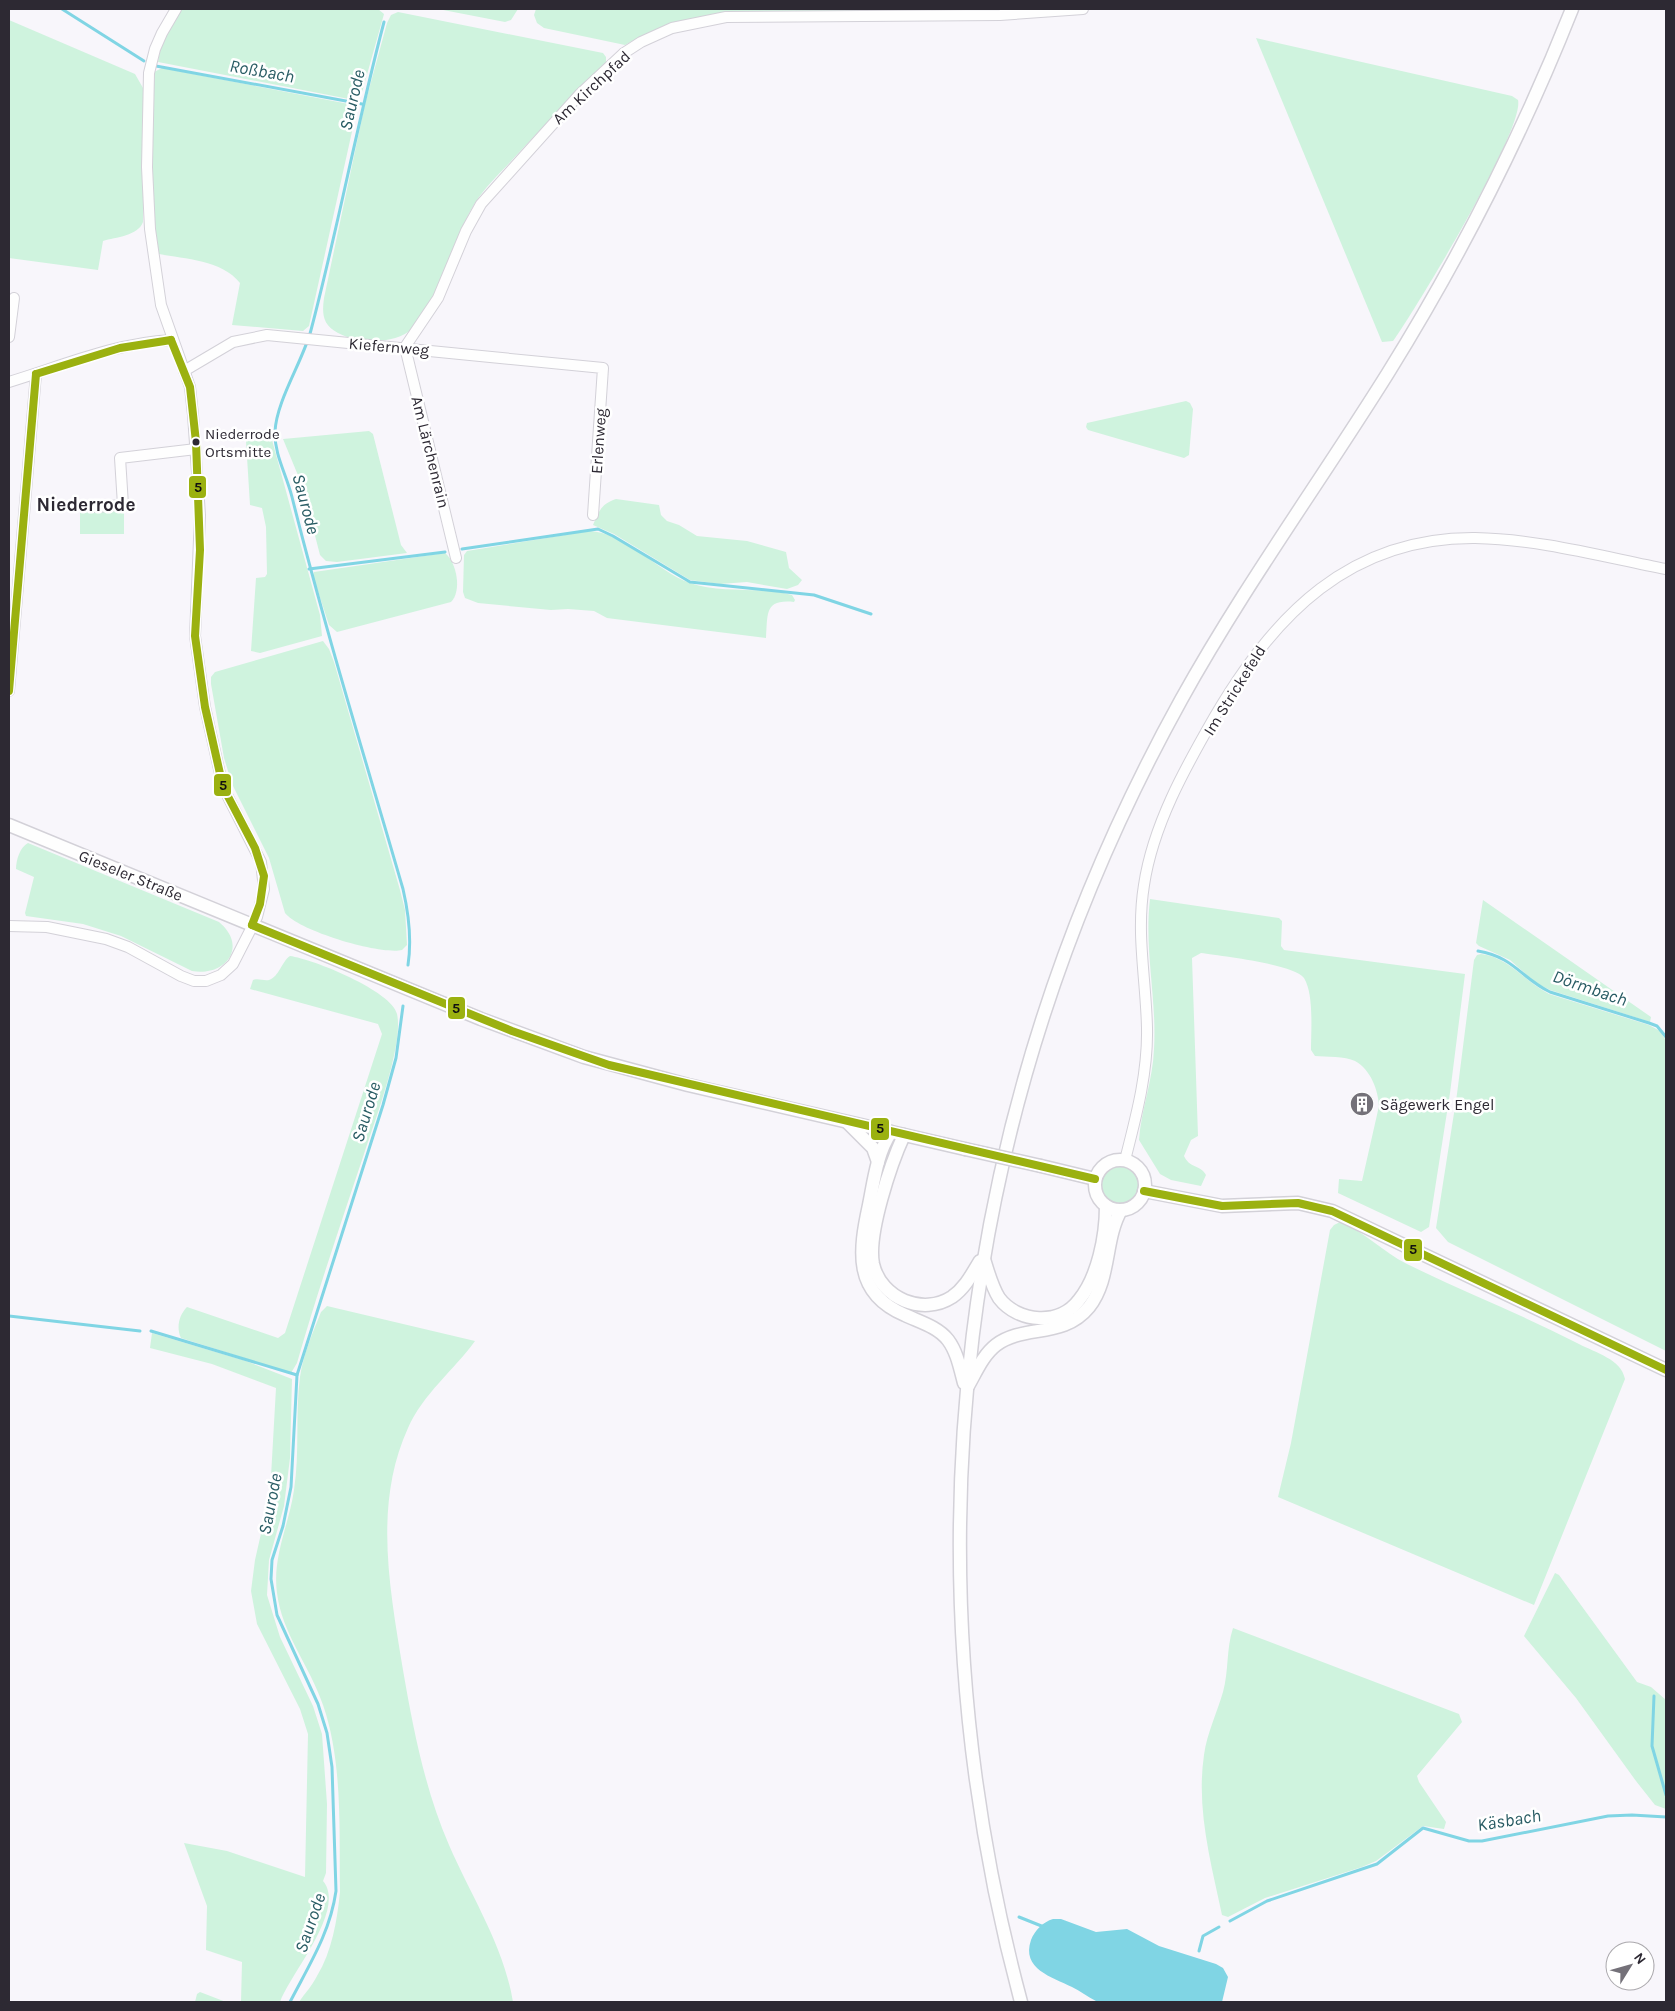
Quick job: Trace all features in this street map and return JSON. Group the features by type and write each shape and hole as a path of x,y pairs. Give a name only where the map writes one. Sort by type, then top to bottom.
{"main road":[{"path":"1021,2002 985,1844 967,1711 959,1556 960,1476 966,1390 983,1257 1006,1145 1054,983 1108,847 1148,761 1188,688 1391,369 1447,273 1507,158 1572,9"},
{"name":"Gieseler Straße","path":"9,825 481,1019 584,1057 635,1072 1095,1179"},
{"path":"846,1122 872,1148 878,1163"},
{"path":"897,1133 874,1241 873,1265 878,1276 892,1294 904,1301 918,1305 932,1304 946,1300 959,1291 983,1257"},
{"path":"897,1133 881,1150 861,1248 863,1270 867,1280 880,1299 891,1308 932,1327 947,1339 954,1350 966,1390"},
{"path":"1125,1160 1139,1168 1145,1183 1144,1191 1136,1204 1121,1210 1106,1206 1096,1194 1095,1179 1098,1172 1110,1161 1125,1160"},
{"path":"1144,1191 1222,1206 1298,1203 1332,1211 1666,1370"},
{"path":"983,1257 994,1287 1008,1307 1029,1317 1045,1319 1058,1316 1078,1302 1091,1279 1105,1228 1106,1206"},
{"path":"966,1390 984,1359 997,1345 1014,1337 1063,1326 1089,1307 1104,1276 1114,1225 1121,1210"}],"street":[{"path":"9,926 57,929 106,939 128,947 181,976 194,981 206,981 221,975 233,964 260,904 264,876 255,848 227,798 219,776 205,707 195,636 200,550 196,449 190,387 161,305 148,203 149,73 155,49 176,9"},
{"name":"Am Kirchpfad","path":"405,347 438,298 472,218 490,191 597,77 624,52 656,34 690,23 726,17 1000,15 1083,9"},
{"path":"9,337 14,298"},
{"name":"Kiefernweg","path":"184,371 222,347 245,338 267,335 405,347 603,368"},
{"path":"9,382 104,352 139,344 172,340"},
{"name":"Am Lärchenrain","path":"405,347 456,558"},
{"name":"Erlenweg","path":"593,515 603,368"},
{"path":"9,691 36,374"},
{"path":"95,506 123,505 120,458 196,449"},
{"name":"Im Strickefeld","path":"1125,1160 1140,1096 1147,1051 1140,922 1144,883 1151,854 1173,797 1210,725 1250,662 1279,625 1308,598 1354,568 1397,550 1439,541 1475,538 1521,542 1666,569"}],"green space":[{"path":"181,9 378,9 384,14 361,96 354,100 158,62 161,44"},
{"path":"438,9 518,9 511,20 505,22"},
{"path":"536,9 1027,9 756,11 730,13 704,16 678,23 651,32 625,45 544,28 537,23 534,15"},
{"path":"398,12 603,53 606,57 606,62 479,197 459,234 441,284 433,300 413,328 397,338 366,341 347,337 333,330 324,318 323,303 365,104 387,23 391,15"},
{"path":"9,20 135,74 143,88 143,222 132,233 103,241 98,270 9,258"},
{"path":"1256,38 1512,96 1518,100 1516,117 1488,181 1445,258 1393,341 1382,342"},
{"path":"162,68 354,105 357,109 309,326 303,331 232,325 240,283 232,275 213,265 159,254 153,210 150,140 154,72"},
{"path":"1186,401 1190,403 1193,409 1189,455 1184,458 1088,430 1086,427 1087,423"},
{"path":"369,431 373,434 401,545 407,553 337,562 326,561 320,555 302,485 283,439"},
{"path":"272,440 320,615 322,636 260,653 251,651 256,578 265,577 267,574 266,527 262,508 250,505 246,441"},
{"path":"616,499 659,505 661,515 667,521 679,525 697,536 747,541 786,552 789,568 802,580 798,585 787,589 747,582 720,584 690,580 614,534 593,525 601,509 607,503"},
{"path":"80,510 124,510 124,534 80,534"},
{"path":"589,531 603,533 616,538 665,570 690,583 714,588 779,592 792,595 795,600 794,602 777,603 772,606 768,615 766,638 607,618 594,611 551,610 478,603 465,598 463,592 464,555 467,551"},
{"path":"445,553 453,563 457,577 456,591 451,602 337,632 329,625 313,576 314,572"},
{"path":"323,641 329,649 334,662 400,890 405,910 407,945 402,950 376,949 340,940 306,927 285,913 269,858 232,784 224,758 211,684 211,677 215,672"},
{"path":"28,843 219,922 228,932 232,941 232,950 229,958 223,965 214,969 204,972 192,971 121,936 83,924 26,916 25,913 34,877 16,869 19,854"},
{"path":"1150,899 1279,918 1282,921 1281,946 1284,950 1465,974 1450,1093 1429,1227 1421,1232 1338,1193 1339,1179 1362,1181 1379,1106 1373,1081 1361,1065 1351,1059 1315,1056 1311,1050 1311,1003 1304,978 1298,973 1256,961 1201,953 1192,958 1198,1136 1191,1140 1184,1156 1189,1163 1206,1175 1201,1186 1171,1180 1160,1174 1139,1140 1152,1072 1154,1049 1154,1012 1149,956"},
{"path":"1483,900 1651,1017 1650,1022 1550,990 1536,983 1510,960 1479,946 1476,943"},
{"path":"1477,955 1491,956 1509,965 1549,994 1649,1025 1660,1031 1665,1039 1666,1351 1448,1242 1436,1228 1457,1094 1474,960"},
{"path":"290,956 316,963 367,986 392,1005 397,1014 398,1027 392,1063 381,1104 329,1258 297,1363 291,1373 181,1338 179,1334 179,1322 187,1307 278,1338 285,1333 382,1034 378,1024 250,989 253,980 269,980 272,978"},
{"path":"1120,1166 1133,1172 1139,1185 1133,1198 1120,1204 1107,1198 1101,1185 1107,1172"},
{"path":"1340,1222 1358,1231 1407,1264 1607,1357 1619,1366 1623,1372 1625,1379 1534,1605 1278,1497 1291,1443 1330,1230"},
{"path":"327,1306 475,1341 430,1393 408,1428 397,1457 391,1487 388,1517 388,1548 393,1609 403,1670 416,1736 433,1803 449,1845 495,1941 509,1981 513,2002 299,2002 313,1983 327,1956 335,1925 340,1892 339,1797 334,1750 323,1705 284,1622 276,1580 279,1554 292,1503 296,1476 301,1369 321,1312"},
{"path":"152,1333 246,1361 292,1379 290,1458 284,1506 269,1560 267,1595 280,1637 313,1706 322,1734 327,1804 326,1873 323,1881 328,1893 328,1908 314,1942 280,2002 241,2002 242,1962 206,1950 207,1906 184,1843 227,1851 305,1877 308,1734 300,1709 257,1624 251,1591 255,1560 270,1494 276,1388 212,1364 150,1348"},
{"path":"1555,1573 1559,1575 1637,1682 1651,1687 1666,1700 1666,1809 1655,1805 1576,1698 1524,1636"},
{"path":"1233,1628 1459,1714 1462,1722 1417,1776 1419,1782 1446,1822 1444,1829 1423,1826 1376,1861 1265,1898 1228,1917 1222,1915 1209,1856 1203,1816 1202,1775 1207,1739 1225,1684 1229,1644"},
{"path":"200,1992 226,2002 195,2002 197,1994"}],"water":[{"path":"1053,1919 1061,1919 1096,1932 1127,1929 1159,1946 1216,1964 1223,1968 1228,1977 1222,2002 1096,2001 1040,1971 1030,1958 1029,1950 1033,1936 1043,1924"}],"waterway":[{"name":"Roßbach","path":"62,9 144,61"},
{"name":"Saurode","path":"384,22 311,330 280,407 275,440 403,889 409,927 408,965"},
{"name":"Roßbach","path":"156,66 362,104"},
{"path":"462,549 598,529 690,582 814,595 871,614"},
{"path":"309,569 445,552"},
{"name":"Dörmbach","path":"1478,951 1490,954 1509,963 1550,992 1657,1026 1666,1037"},
{"name":"Saurode","path":"290,2002 324,1935 336,1891 332,1767 327,1733 318,1704 277,1615 271,1579 272,1560 283,1526 291,1487 297,1375 383,1105 396,1058 403,1006"},
{"path":"9,1316 140,1331"},
{"path":"151,1331 297,1375"},
{"path":"1654,1696 1652,1746 1666,1795"},
{"name":"Käsbach","path":"1230,1921 1267,1901 1377,1864 1423,1828 1469,1841 1482,1841 1608,1816 1666,1817"},
{"path":"1019,1917 1044,1927"},
{"name":"Käsbach","path":"1199,1951 1203,1936 1219,1927"}],"transit line":[{"name":"5","path":"171,340 190,387 196,442 200,550 195,636 205,707 223,787 255,848 264,876 260,904 252,925"},
{"name":"5","path":"36,374 120,348 171,340"},
{"name":"5","path":"9,691 36,374"},
{"name":"5","path":"252,925 512,1031 609,1065 1095,1179"},
{"name":"5","path":"1144,1191 1222,1206 1298,1203 1332,1211 1666,1370"}],"place":[{"name":"Niederrode Ortsmitte","path":"196,442"},
{"name":"Sägewerk Engel","path":"1362,1104"}],"district":[{"name":"Niederrode","path":"86,504"}]}
